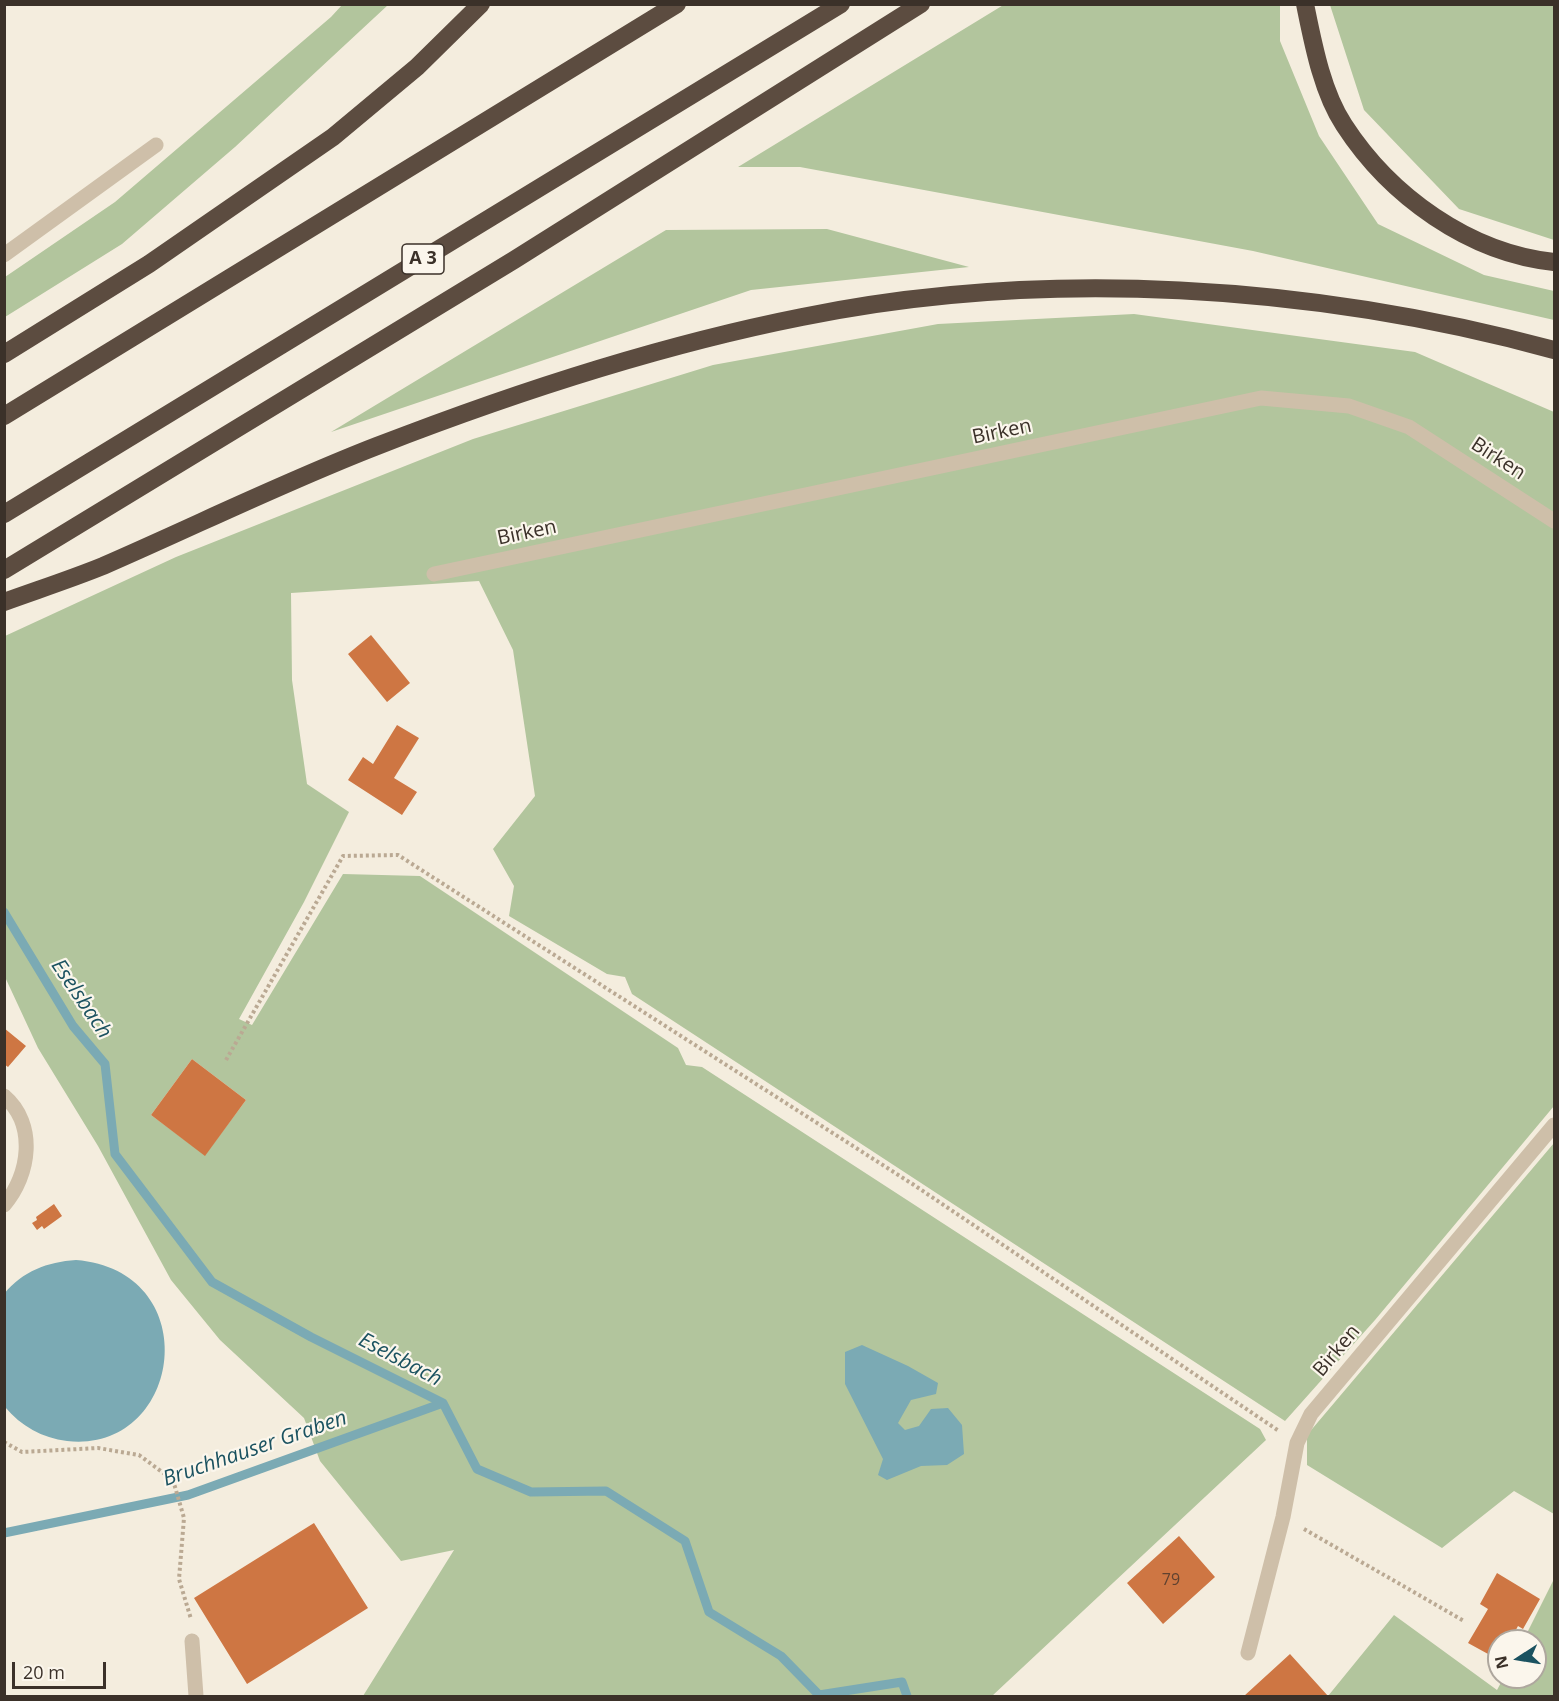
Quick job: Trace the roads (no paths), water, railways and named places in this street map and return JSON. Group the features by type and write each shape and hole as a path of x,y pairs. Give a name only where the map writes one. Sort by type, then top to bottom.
{"highway":[{"path":"4,354 148,264 333,137 417,68 481,4"},
{"path":"4,416 677,4"},
{"name":"A 3","path":"4,514 841,4"},
{"path":"4,570 524,254 921,4"},
{"path":"1305,4 1316,60 1343,124 1388,181 1462,235 1538,260 1554,262"},
{"path":"4,602 99,567 365,450 481,407 586,370 698,340 806,316 916,300 1034,290 1144,289 1258,296 1366,309 1483,330 1554,350"}],"street":[{"path":"4,255 156,145"},
{"name":"Birken","path":"434,574 1261,398 1349,406 1409,427 1554,521"},
{"path":"4,1096 15,1106 26,1138 24,1173 4,1205"},
{"name":"Birken","path":"1248,1653 1282,1517 1297,1443 1311,1414 1554,1125"},
{"path":"192,1641 196,1696"}],"water":[{"path":"76,1260 118,1271 147,1295 162,1326 164,1360 156,1392 136,1420 106,1437 67,1441 33,1430 5,1407 4,1294 19,1279 36,1269"},
{"path":"862,1345 938,1383 936,1394 911,1400 898,1423 905,1430 919,1426 931,1409 948,1408 962,1425 964,1454 947,1465 921,1466 887,1480 878,1475 883,1459 845,1384 845,1352"}],"waterway":[{"name":"Eselsbach","path":"4,912 73,1026 105,1064 115,1154 212,1282 311,1337 443,1403 477,1469 531,1492 606,1491 685,1541 709,1612 781,1656 819,1695 902,1682 907,1696"},
{"name":"Bruchhauser Graben","path":"4,1533 188,1495 443,1403"}]}
